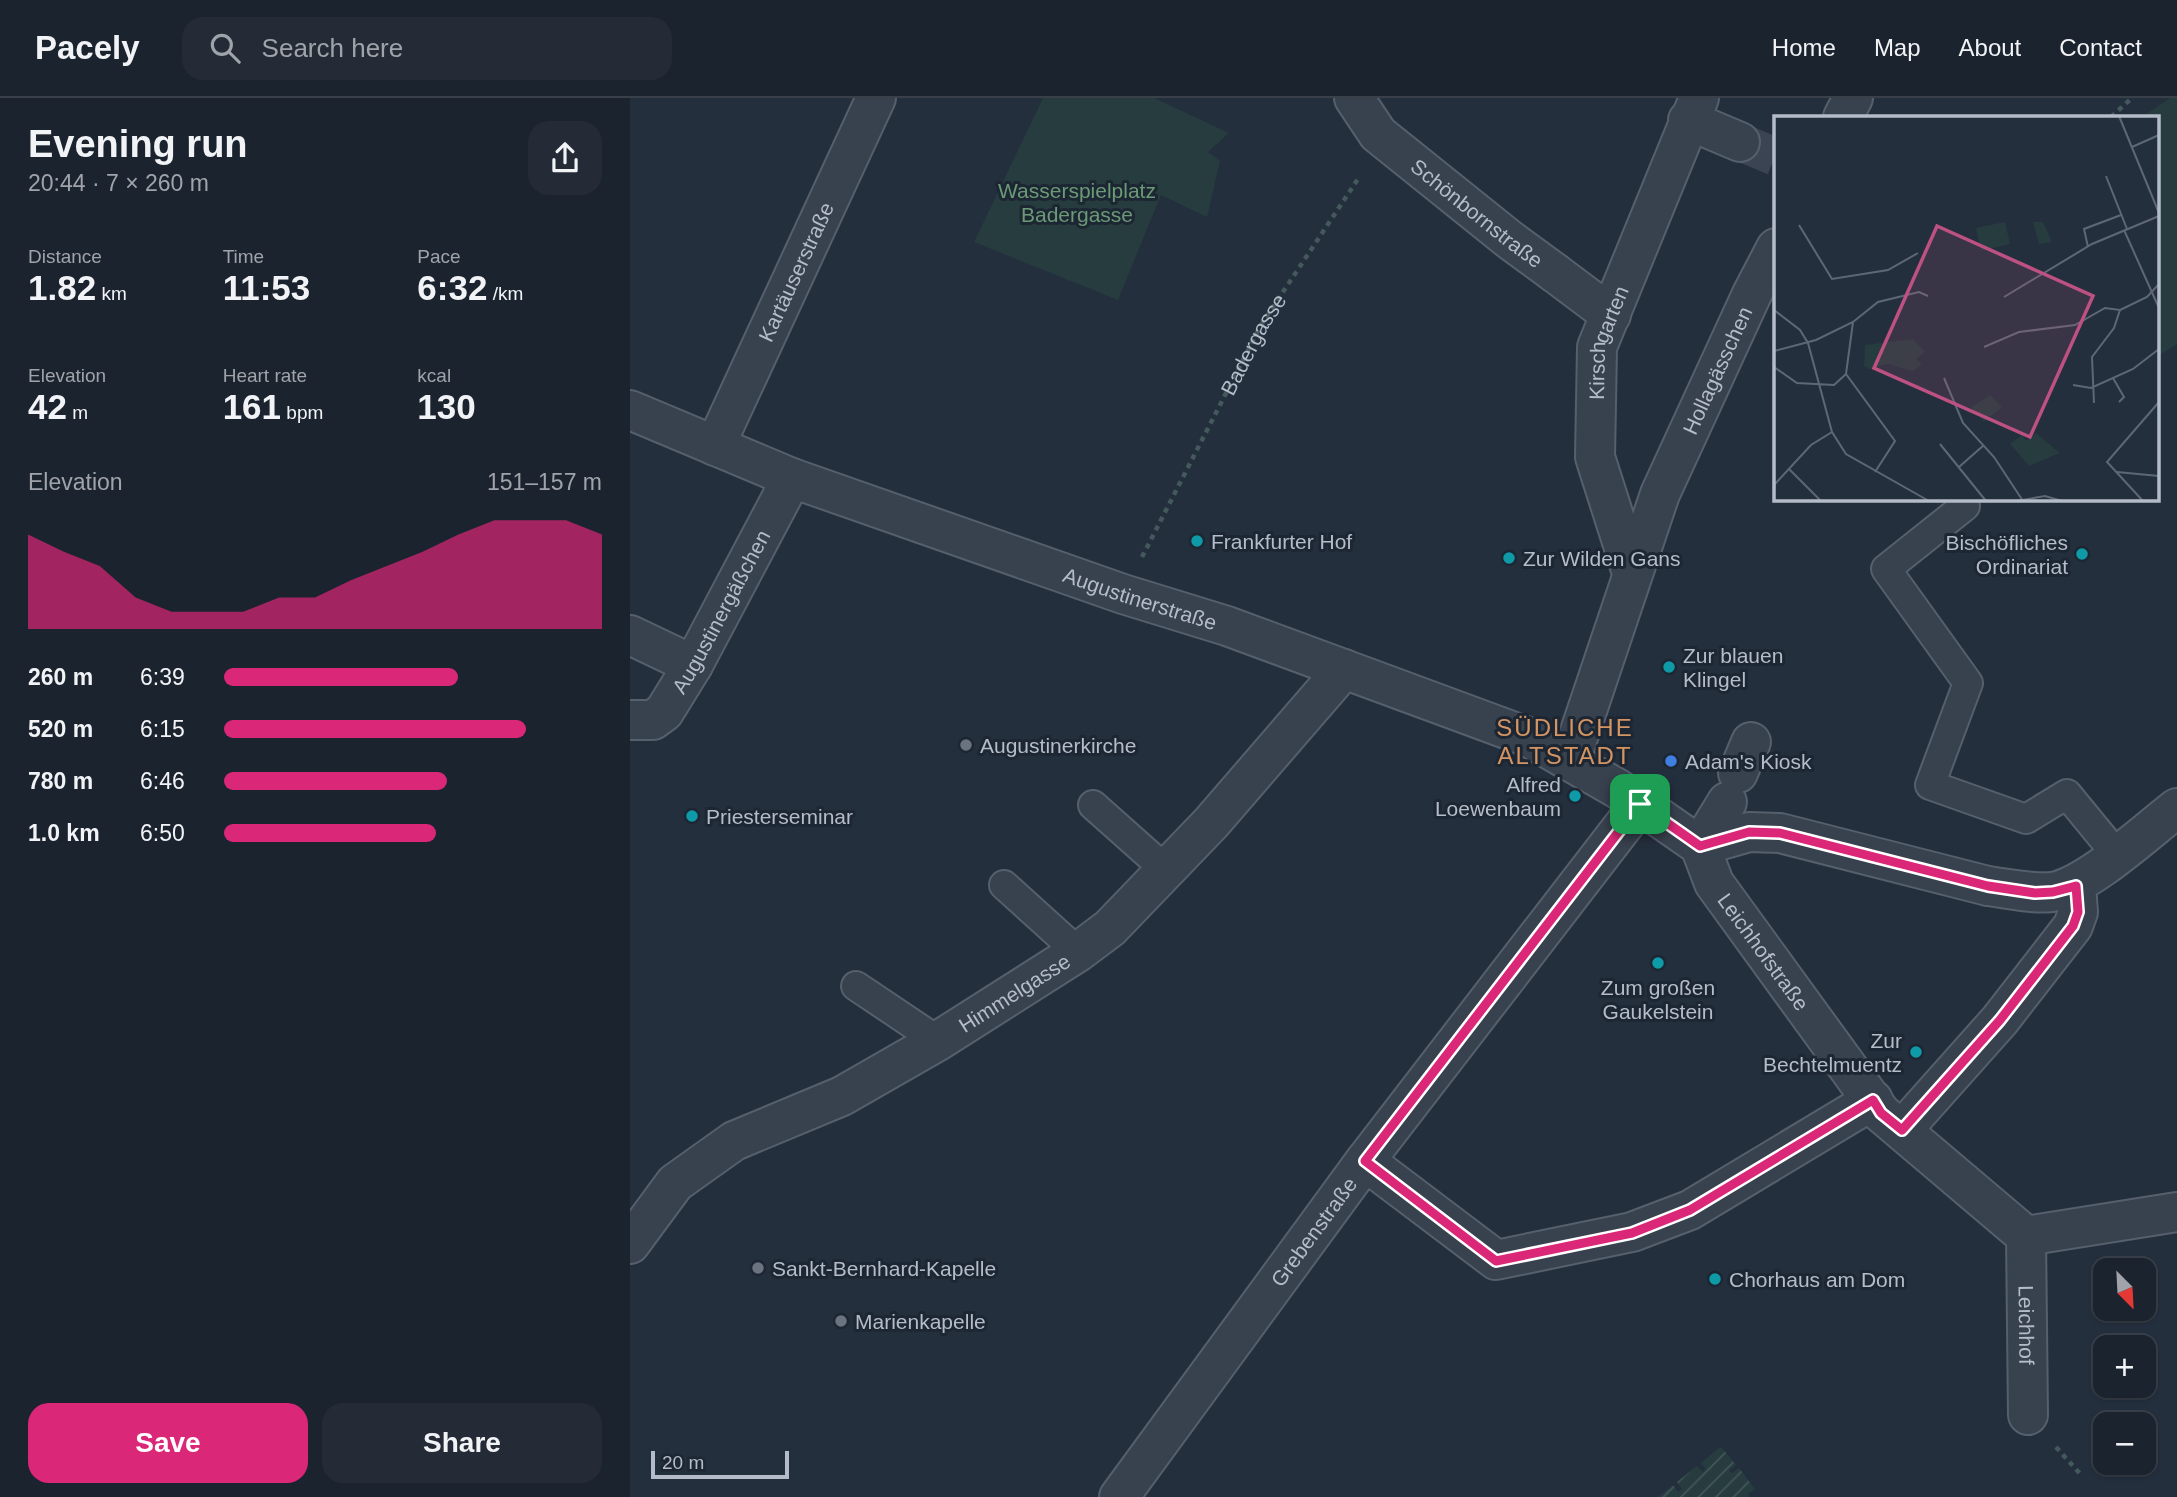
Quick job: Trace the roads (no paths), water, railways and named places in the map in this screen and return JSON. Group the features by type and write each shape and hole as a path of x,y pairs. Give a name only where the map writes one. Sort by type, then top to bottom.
{"street":[{"name":"Kartäuserstraße","path":"715,446 876,98"},
{"name":"Schönbornstraße","path":"1354,98 1378,116 1510,240 1611,315"},
{"path":"1844,116 1853,98"},
{"name":"Kirschgarten","path":"1632,573 1595,457 1597,347 1696,104 1740,142"},
{"name":"Hollagässchen","path":"1632,573 1660,494 1774,252"},
{"name":"Augustinerstraße","path":"630,410 792,478 1123,594 1227,626 1528,737 1640,804"},
{"name":"Augustinergäßchen","path":"630,720 653,720 664,712 693,665 792,478"},
{"path":"1570,761 1632,573"},
{"path":"630,635 693,665"},
{"name":"Himmelgasse","path":"630,1244 675,1183 734,1141 842,1096 938,1041 1078,952 1110,928 1211,823 1344,670"},
{"path":"1700,846 1739,772"},
{"path":"1640,804 1700,846"},
{"name":"Grebenstraße","path":"1122,1496 1365,1161 1640,804"},
{"path":"1700,846 1749,832 1780,833 1988,886 2035,893 2053,892 2076,886 2177,808"},
{"name":"Leichhofstraße","path":"1700,846 1714,883 1885,1115"},
{"path":"1365,1161 1496,1261 1632,1233 1690,1210 1885,1115 2000,1020 2073,926 2078,912 2076,886"},
{"path":"1885,1115 2026,1236 2177,1212"},
{"name":"Leichhof","path":"2026,1236 2028,1415"}],"lane":[{"path":"1965,506 1886,569 1968,682 1930,785 2026,819 2067,794 2117,855"},
{"path":"1093,805 1166,870"},
{"path":"1004,885 1078,952"},
{"path":"856,986 938,1041"}],"tunnel":[{"path":"1740,142 1774,156"}],"place":[{"name":"Frankfurter Hof","path":"1197,541"},
{"name":"Bischöfliches Ordinariat","path":"2082,554"},
{"name":"Zur Wilden Gans","path":"1509,558"},
{"name":"Zur blauen Klingel","path":"1669,667"},
{"name":"Augustinerkirche","path":"966,745"},
{"name":"Adam's Kiosk","path":"1671,761"},
{"name":"Alfred Loewenbaum","path":"1575,796"},
{"name":"Priesterseminar","path":"692,816"},
{"name":"Zum großen Gaukelstein","path":"1658,963"},
{"name":"Zur Bechtelmuentz","path":"1916,1052"},
{"name":"Sankt-Bernhard-Kapelle","path":"758,1268"},
{"name":"Chorhaus am Dom","path":"1715,1279"},
{"name":"Marienkapelle","path":"841,1321"}],"district":[{"name":"SÜDLICHE ALTSTADT","path":"1565,741"}],"park label":[{"name":"Wasserspielplatz Badergasse","path":"1077,202"}]}
